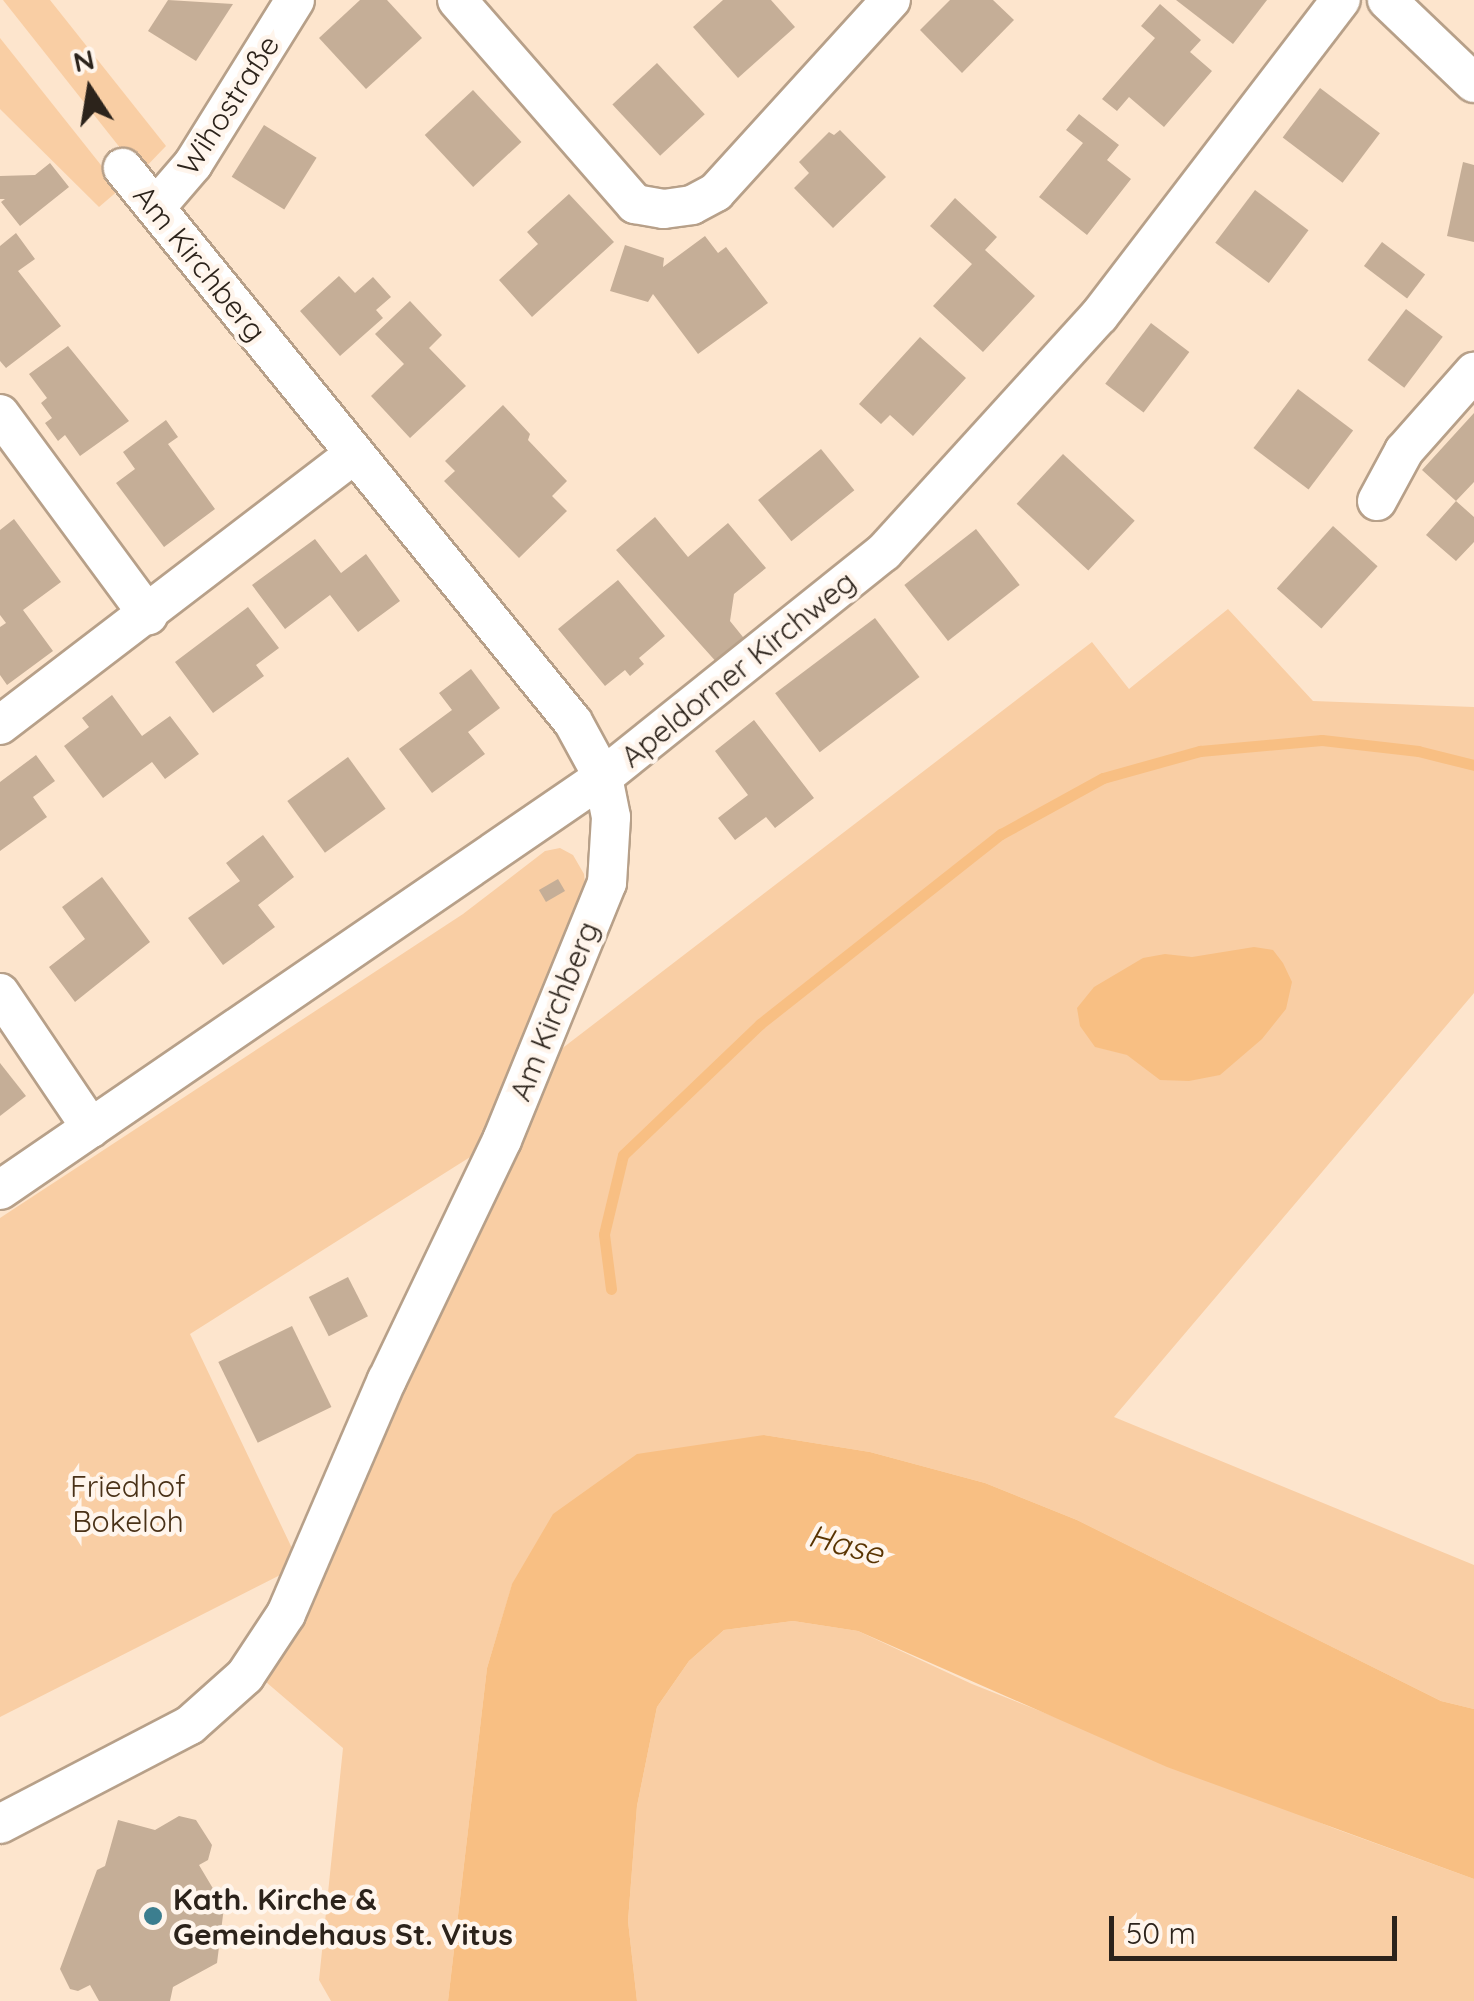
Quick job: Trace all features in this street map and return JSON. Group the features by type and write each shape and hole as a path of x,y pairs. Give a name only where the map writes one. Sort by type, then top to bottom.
{"street":[{"name":"Wihostraße","path":"156,207 193,164 295,0"},
{"path":"457,0 635,204 664,209 692,205 716,192 891,0"},
{"name":"Apeldorner Kirchweg","path":"0,1190 604,777 884,552 1099,316 1341,0"},
{"path":"1387,0 1474,82"},
{"name":"Am Kirchberg","path":"0,1824 190,1725 244,1676 286,1614 387,1380 502,1140 607,882 610,817 604,777 573,722 123,168"},
{"path":"1377,501 1404,450 1474,372"},
{"path":"0,414 148,615"},
{"path":"0,725 354,454"},
{"path":"0,994 91,1128"}],"green space":[{"path":"3,0 50,0 166,146 140,173"},
{"path":"0,38 120,189 99,207 0,109"},
{"path":"1228,609 1313,701 1474,707 1474,993 1114,1417 1474,1565 1474,1709 1441,1701 1077,1520 985,1483 870,1452 764,1435 512,1585 487,1668 448,2001 331,2001 319,1980 343,1748 266,1682 291,1637 407,1372 560,1050 1092,642 1129,689"},
{"name":"Friedhof Bokeloh","path":"560,848 573,855 584,874 587,903 486,1147 190,1334 300,1565 0,1717 0,1218 463,914 545,851"},
{"path":"793,1621 858,1631 972,1684 1336,1829 1474,1879 1474,2001 637,2001 628,1921 637,1806 657,1707 689,1661 724,1630"}],"water":[{"path":"1254,947 1273,950 1283,963 1292,982 1286,1009 1262,1039 1220,1075 1189,1081 1160,1080 1127,1055 1095,1047 1080,1026 1077,1008 1094,987 1143,958 1165,954 1192,957"},
{"name":"Hase","path":"764,1435 870,1452 985,1483 1077,1520 1441,1701 1474,1709 1474,1879 1167,1767 858,1631 793,1621 724,1630 689,1661 657,1707 637,1806 628,1921 637,2001 448,2001 487,1668 512,1584 553,1514 637,1454"}],"building":[{"path":"168,0 233,4 196,61 148,31"},
{"path":"360,0 387,0 422,38 366,89 319,38"},
{"path":"723,0 771,0 795,27 738,78 693,27"},
{"path":"950,0 993,0 1014,20 962,73 920,30"},
{"path":"1176,0 1267,0 1233,44"},
{"path":"1160,4 1201,40 1190,52 1212,71 1164,127 1129,97 1117,111 1102,99 1155,38 1141,26"},
{"path":"657,63 705,114 660,156 612,105"},
{"path":"1320,88 1380,133 1343,183 1283,138"},
{"path":"473,90 521,142 473,187 425,135"},
{"path":"1079,114 1119,145 1107,160 1131,179 1087,235 1039,197 1083,143 1066,130"},
{"path":"264,125 317,158 284,210 232,177"},
{"path":"840,130 886,177 833,228 794,188 809,173 799,162 829,132 834,135"},
{"path":"1463,162 1474,165 1474,242 1447,236"},
{"path":"50,163 69,187 20,226 1,202 5,199 0,199 0,176 35,175"},
{"path":"1255,190 1309,230 1269,283 1215,243"},
{"path":"569,194 614,242 532,317 499,280 538,244 527,232"},
{"path":"955,198 997,237 985,250 1035,296 983,352 933,306 972,264 930,226"},
{"path":"16,233 35,259 18,271 61,326 6,368 0,361 0,246"},
{"path":"705,236 718,253 726,247 768,303 698,354 653,294 648,302 610,291 625,245 664,258 663,267"},
{"path":"1382,242 1425,274 1407,298 1364,266"},
{"path":"339,276 355,293 373,277 391,297 376,310 383,318 340,356 300,311"},
{"path":"410,301 442,335 429,348 466,386 410,438 371,396 404,364 375,334"},
{"path":"1406,309 1443,337 1404,388 1367,360"},
{"path":"1151,323 1189,352 1144,413 1105,384"},
{"path":"920,337 966,378 913,436 890,415 881,424 859,404"},
{"path":"68,346 129,421 80,456 65,435 58,441 45,423 52,418 41,403 47,398 29,374"},
{"path":"1298,389 1353,431 1309,490 1253,448"},
{"path":"503,405 530,434 528,440 567,481 552,496 567,511 519,558 444,481 455,471 445,461"},
{"path":"1474,413 1474,482 1456,501 1422,470"},
{"path":"166,420 178,437 168,444 215,509 164,547 116,483 135,469 123,452"},
{"path":"821,449 854,490 791,541 758,500"},
{"path":"1063,454 1135,521 1088,571 1017,504"},
{"path":"1456,501 1474,517 1474,542 1456,561 1426,535"},
{"path":"655,517 688,557 728,523 766,568 734,594 730,621 747,642 719,665 616,550"},
{"path":"14,519 61,582 23,610 53,651 7,685 0,675 0,627 6,623 0,615 0,530"},
{"path":"1333,526 1378,566 1321,629 1277,588"},
{"path":"976,529 1020,585 948,641 904,585"},
{"path":"315,539 341,573 366,554 400,601 358,632 330,595 285,629 252,585"},
{"path":"618,580 665,636 639,658 644,664 630,676 625,670 605,686 558,629"},
{"path":"248,607 279,648 256,665 264,676 213,713 175,662"},
{"path":"875,618 920,677 820,752 775,693"},
{"path":"471,669 500,708 468,732 485,754 432,793 399,749 452,710 439,693"},
{"path":"112,695 142,736 170,716 199,754 165,779 152,762 103,798 64,746 89,727 82,718"},
{"path":"754,720 814,798 775,828 766,817 735,840 718,818 748,795 715,751"},
{"path":"36,755 55,781 33,797 47,817 0,851 0,782"},
{"path":"348,757 386,809 325,853 287,801"},
{"path":"263,835 294,877 258,905 275,927 223,965 188,918 240,881 226,863"},
{"path":"102,877 150,942 75,1002 49,967 85,939 62,907"},
{"path":"558,879 565,891 546,902 539,890"},
{"path":"0,1063 26,1096 0,1116"},
{"path":"348,1277 368,1316 329,1336 309,1297"},
{"path":"292,1326 331,1407 258,1443 218,1362"},
{"name":"Kath. Kirche & Gemeindehaus St. Vitus","path":"179,1816 196,1820 212,1845 208,1860 199,1865 224,1907 217,1963 173,1987 170,2001 99,2001 90,1985 78,1991 70,1989 60,1969 97,1870 105,1866 118,1820 155,1830"}],"waterway":[{"path":"611,1289 604,1234 623,1155 760,1024 1001,834 1103,778 1200,751 1322,740 1418,751 1474,765"}],"place":[{"name":"Kath. Kirche & Gemeindehaus St. Vitus","path":"153,1916"}]}
